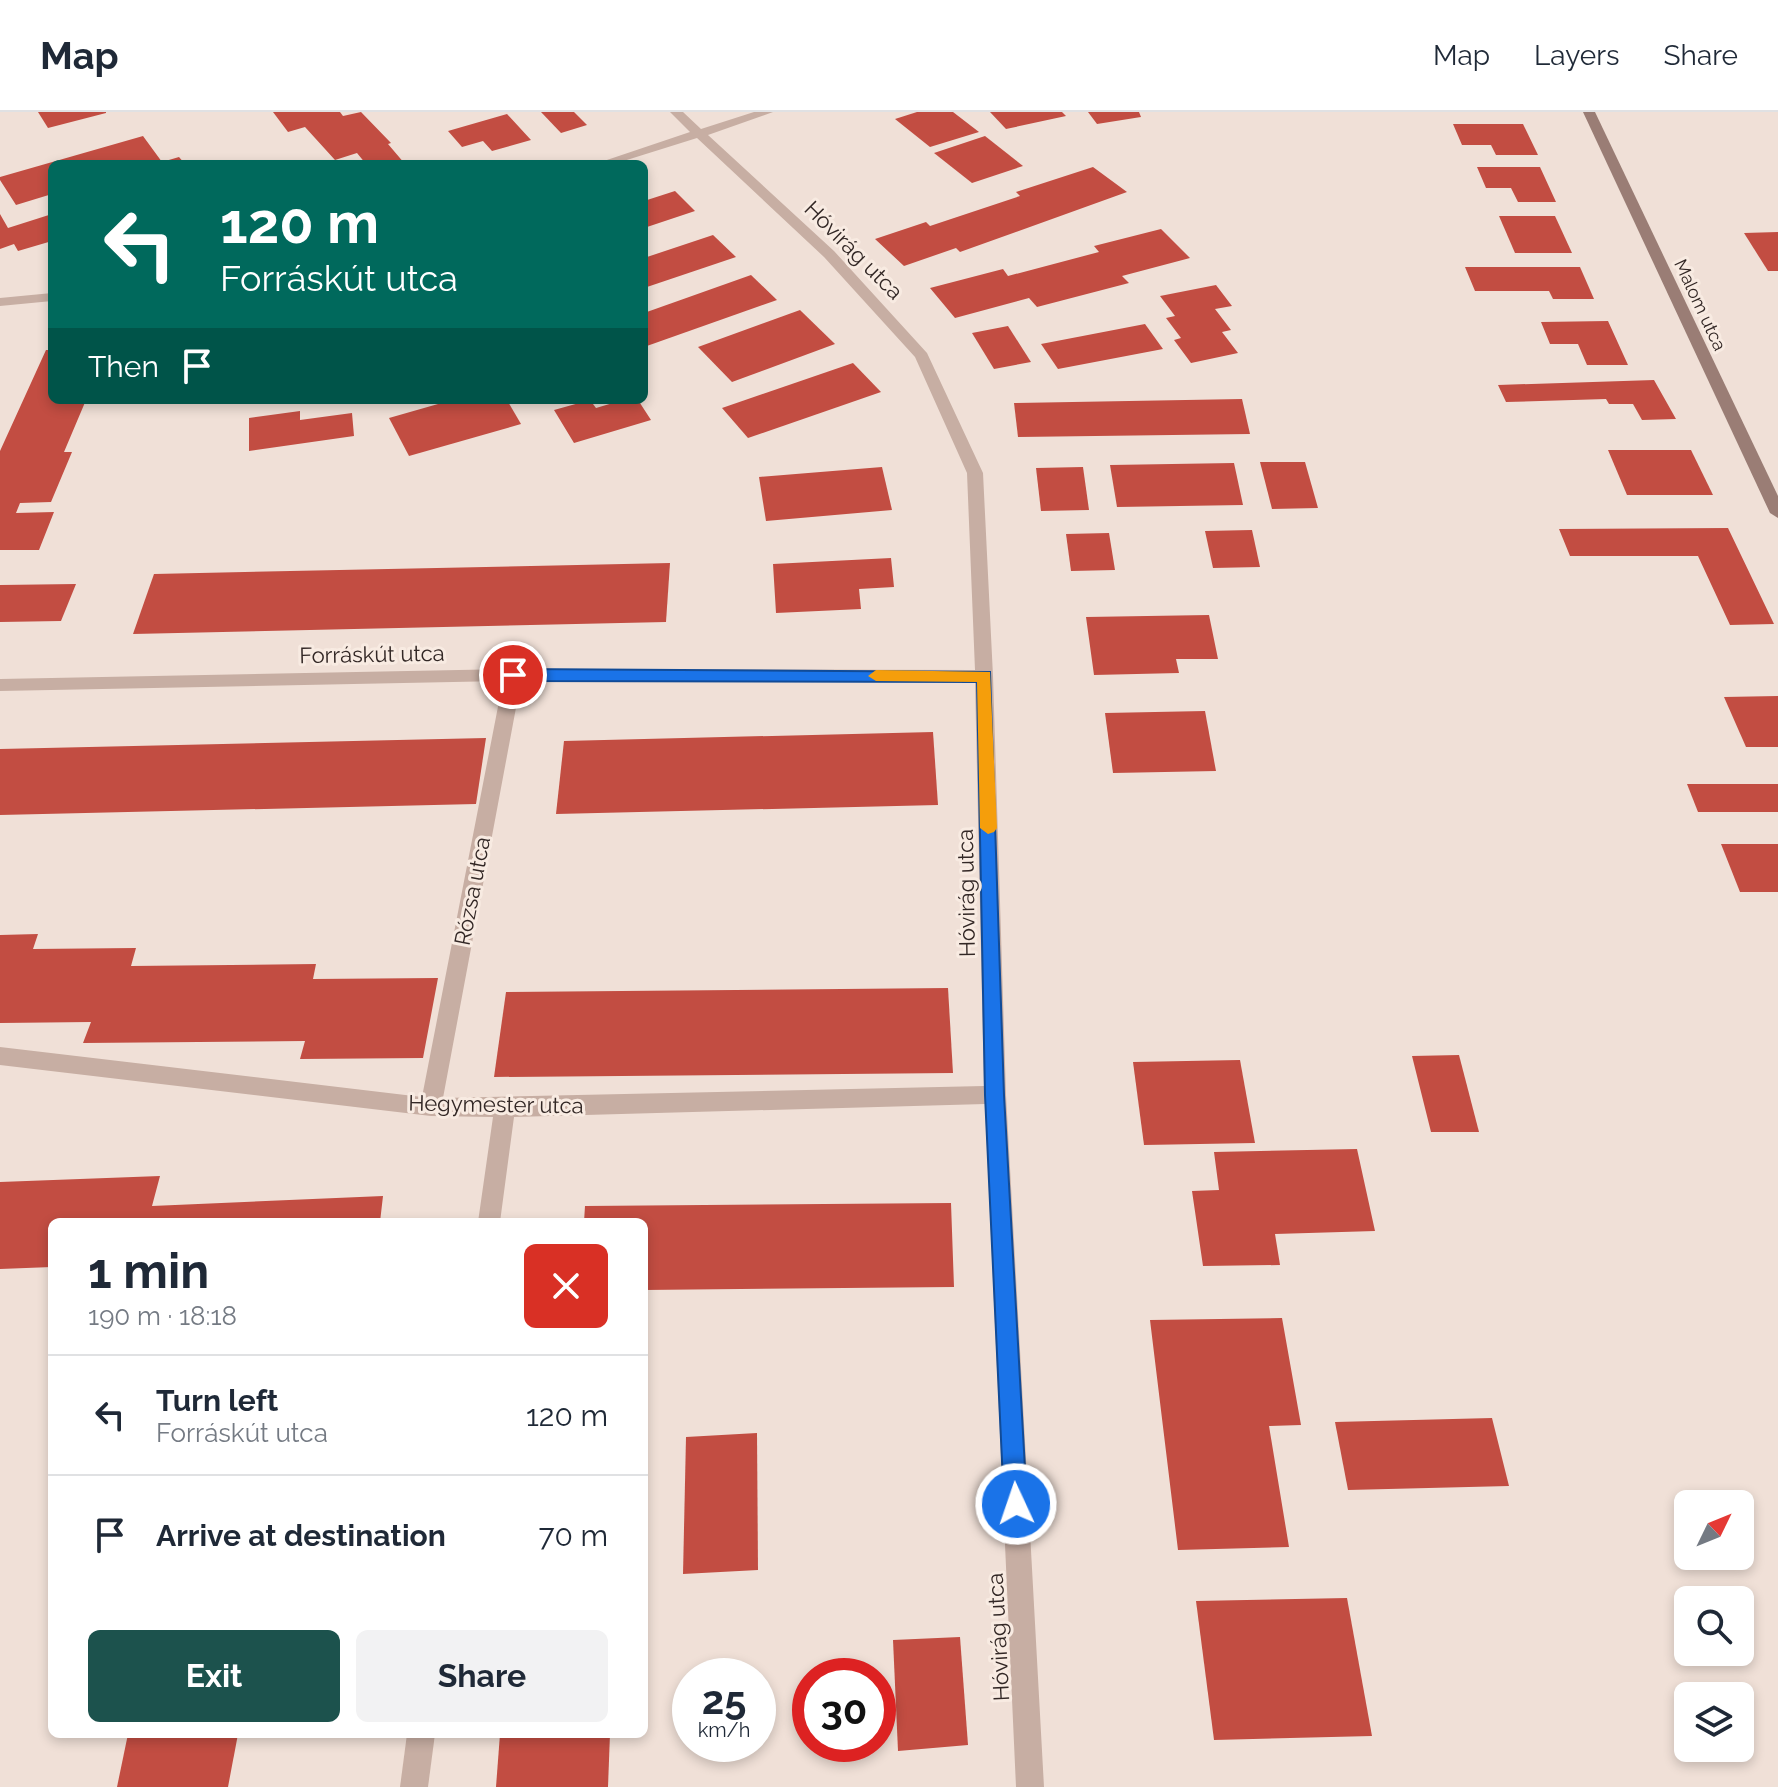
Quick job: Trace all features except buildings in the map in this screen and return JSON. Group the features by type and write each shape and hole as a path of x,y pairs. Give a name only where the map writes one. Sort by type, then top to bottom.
{"main road":[{"name":"Malom utca","path":"1589,112 1778,513"}],"street":[{"name":"Hóvirág utca","path":"676,112 829,254 922,356 975,473 984,676 995,1095 1030,1787"},
{"path":"614,160 767,112"},
{"path":"1,303 48,297"},
{"name":"Forráskút utca","path":"0,685 513,675 984,676"},
{"name":"Rózsa utca","path":"431,1107 513,675"},
{"name":"Hegymester utca","path":"0,1056 431,1107 505,1108 995,1095"},
{"path":"490,1218 505,1108"},
{"path":"414,1787 420,1738"}],"slow traffic":[{"path":"876,676 984,676 988,828"}],"route":[{"path":"513,675 984,676 995,1095 1016,1504"}]}
